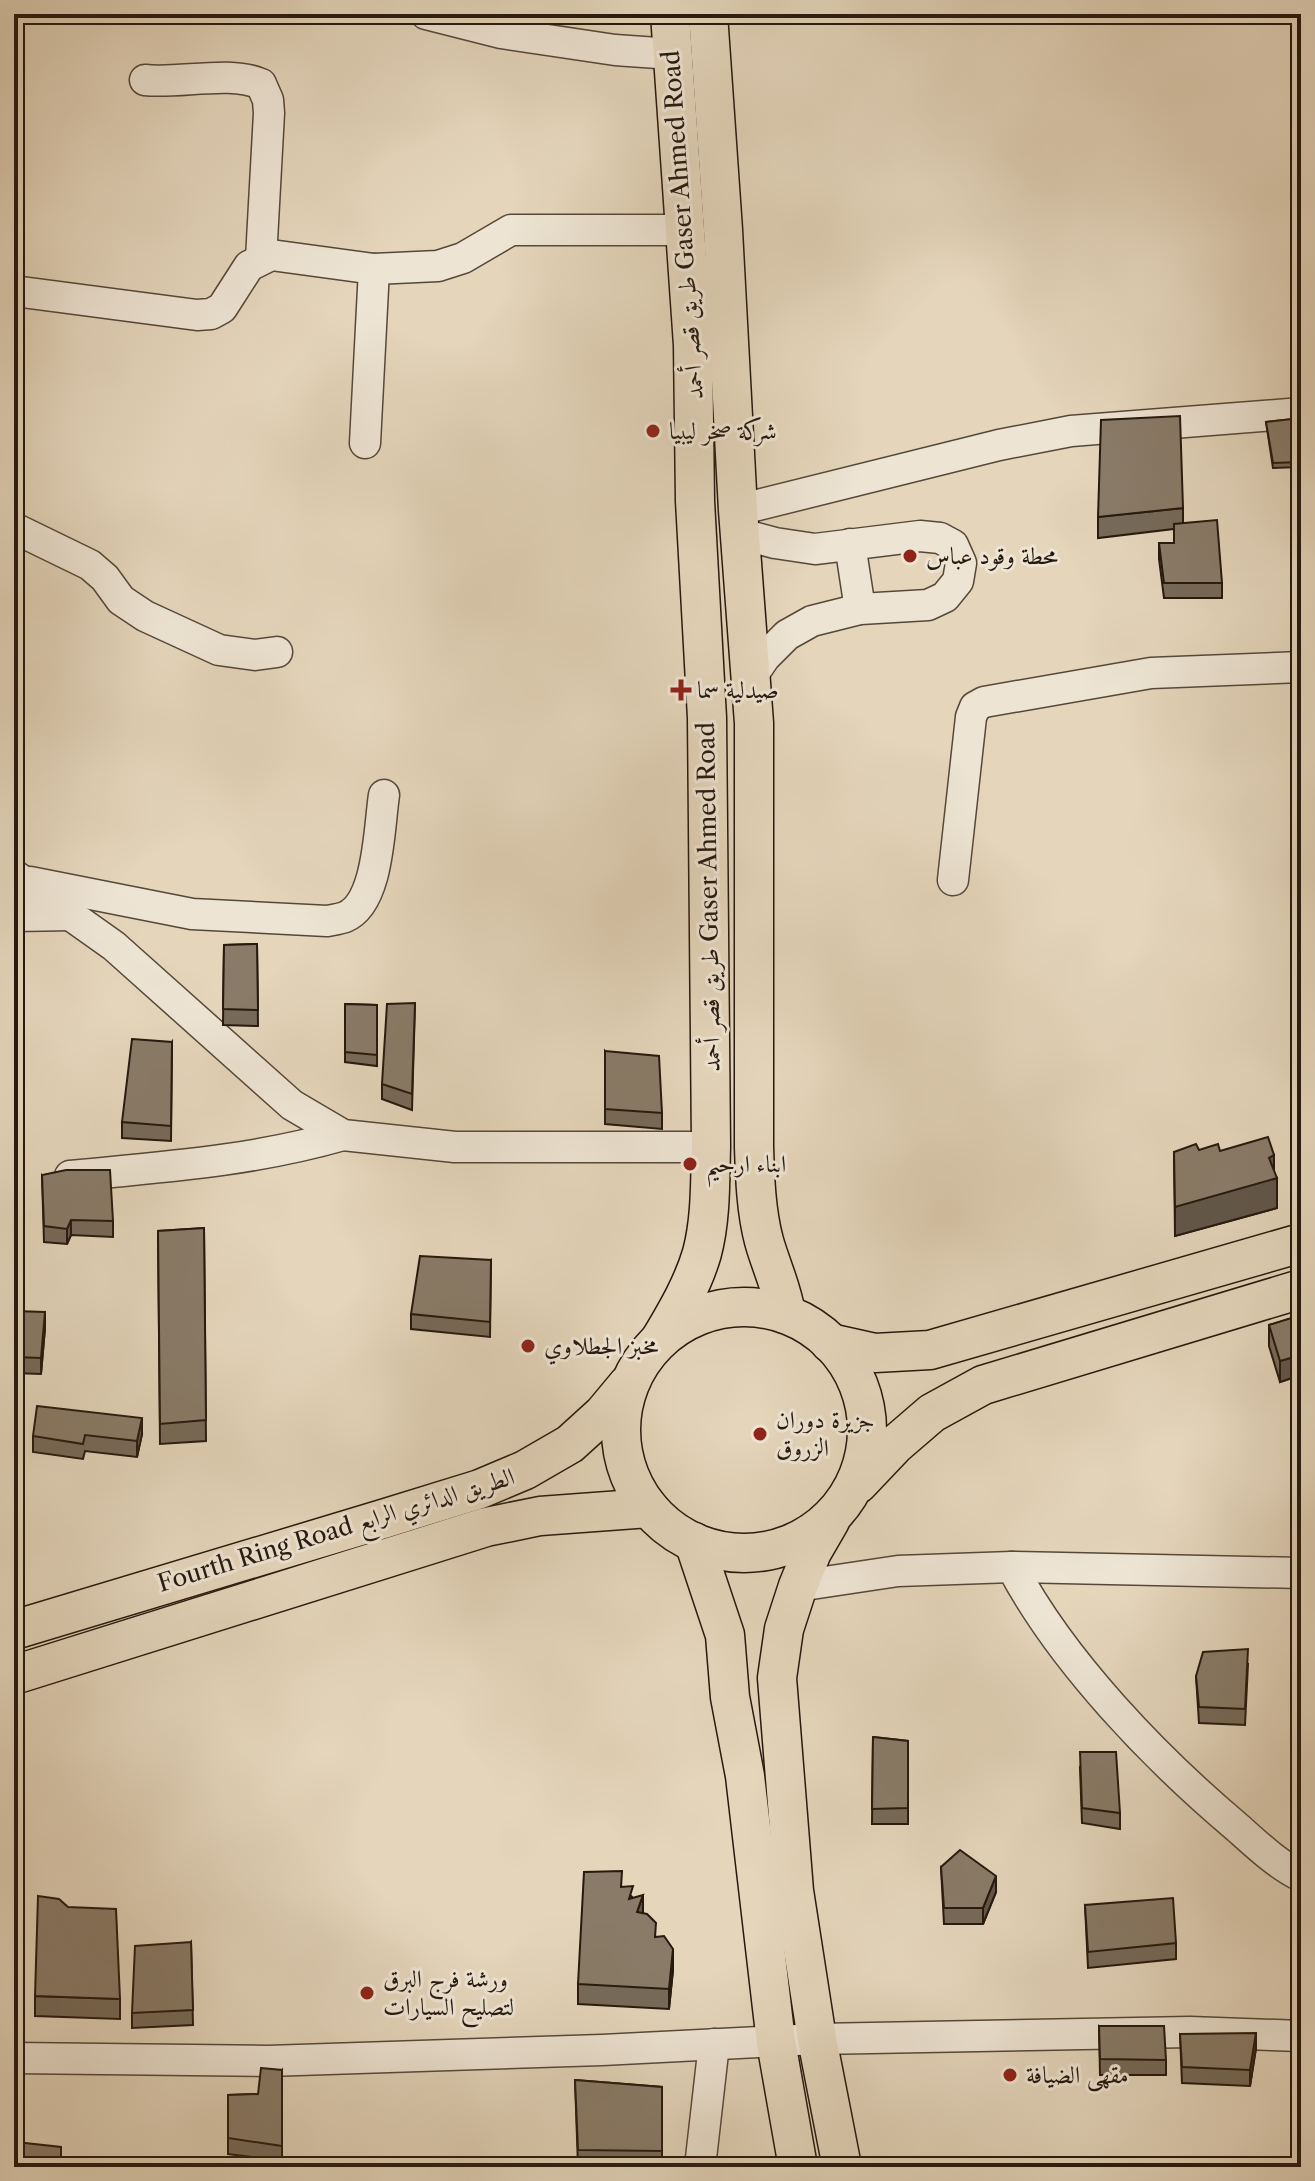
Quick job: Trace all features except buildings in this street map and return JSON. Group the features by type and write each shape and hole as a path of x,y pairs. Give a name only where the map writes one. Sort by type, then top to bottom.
{"main road":[{"name":"طريق قصر أحمد Gaser Ahmed Road","path":"661,1338 686,1295 702,1252 710,1201 711,1147 707,718 695,501 693,345 670,14"},
{"name":"طريق قصر أحمد Gaser Ahmed Road","path":"708,14 739,522 752,676 756,1196 764,1242 782,1289 786,1314"},
{"path":"830,1343 875,1353 930,1350 1301,1243"},
{"path":"842,2167 817,2039 794,1891 777,1678 784,1629 798,1586 812,1552 843,1502 861,1467 867,1441 866,1414 860,1388 848,1364 810,1326 786,1314 760,1308 733,1307 707,1312 661,1338 643,1358 630,1381 623,1403 622,1447 627,1469 649,1508 662,1521 694,1542 731,1552 769,1551 805,1537 843,1502 896,1444 932,1413 983,1385 1301,1289"},
{"name":"Fourth Ring Road الطريق الدائري الرابع","path":"14,1630 383,1519 514,1475 570,1444 603,1414 630,1381"},
{"path":"14,1675 486,1527 540,1516 649,1508"},
{"path":"694,1542 725,1635 730,1697 745,1776 776,2042 798,2167"}],"street":[{"path":"426,14 501,33 615,50 672,54"},
{"path":"145,80 228,79 253,80 261,84 268,100 269,113 261,259"},
{"path":"14,291 197,315 211,314 222,308 249,266 271,255 374,269 438,266 463,258 511,230 686,230"},
{"path":"365,443 374,269"},
{"path":"739,522 999,445 1071,431 1301,413"},
{"path":"739,522 775,543 815,549 920,536 940,538 953,545 961,563 958,581 945,597 928,605 860,609 812,621 787,635 765,657 752,676"},
{"path":"14,528 90,565 105,578 121,600 145,616 219,650 255,655 277,652"},
{"path":"850,544 860,609"},
{"path":"953,880 971,717 975,707 984,702 1151,673 1301,667"},
{"path":"19,878 192,914 327,921 347,917 371,889 384,795"},
{"path":"19,878 114,946 292,1105 343,1135"},
{"path":"14,916 72,915"},
{"path":"44,1179 246,1158 291,1150 343,1135 455,1147 711,1147"},
{"path":"1012,1567 1046,1625 1133,1728 1224,1817 1301,1876"},
{"path":"798,1586 898,1571 1012,1567 1301,1573"},
{"path":"14,2058 268,2061 817,2039 1190,2032 1301,2036"},
{"path":"700,2167 714,2044"}],"place":[{"name":"شركة صخر ليبيا","path":"653,431"},
{"name":"محطة وقود عباس","path":"910,556"},
{"name":"صيدلية سما","path":"681,690"},
{"name":"ابناء ارحيم","path":"690,1164"},
{"name":"مخبز الجطلاوي","path":"528,1346"},
{"name":"جزيرة دوران الزروق","path":"760,1434"},
{"name":"ورشة فرج البرق لتصليح السيارات","path":"367,1993"},
{"name":"مقهى الضيافة","path":"1010,2075"}]}
